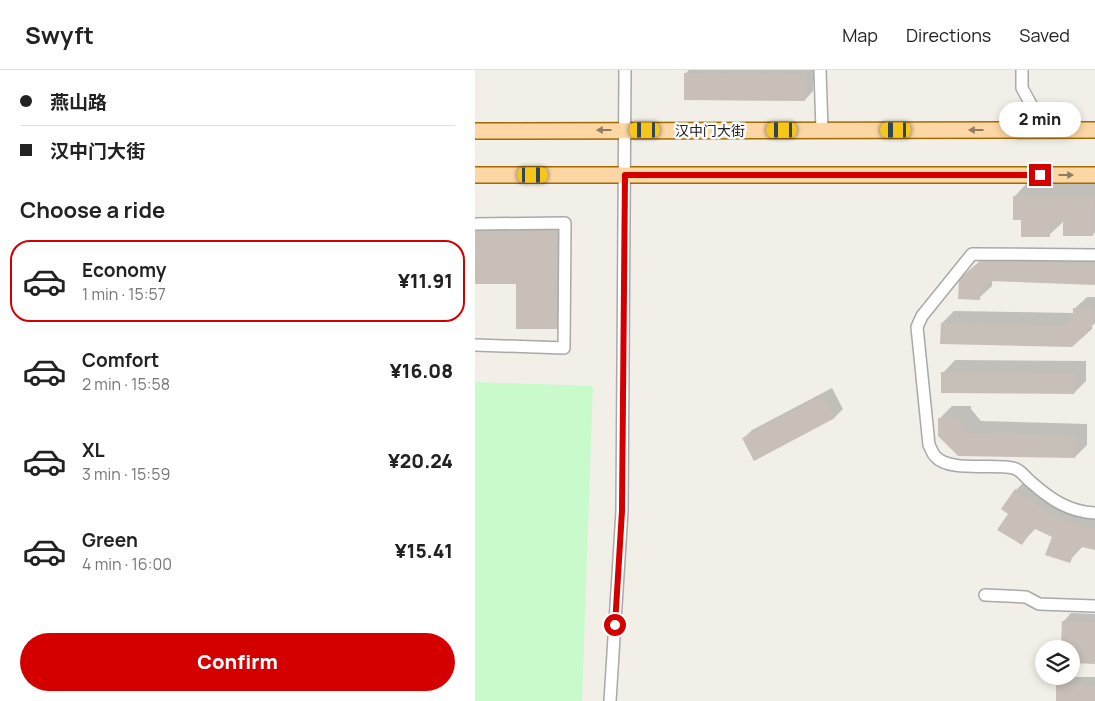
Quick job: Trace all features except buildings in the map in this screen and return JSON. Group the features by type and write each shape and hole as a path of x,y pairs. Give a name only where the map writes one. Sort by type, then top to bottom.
{"main road":[{"name":"汉中门大街","path":"475,132 625,130 1095,130"},
{"path":"475,175 1095,175"}],"street":[{"path":"610,701 622,511 625,70"},
{"path":"819,70 822,130"},
{"path":"1021,70 1022,88 1045,130"},
{"path":"475,224 565,223 564,348 475,346"},
{"path":"1095,254 972,254 922,316 917,327 929,445 935,456 946,462 962,465 1012,468 1021,471 1028,480 1058,504 1073,510 1095,513"},
{"path":"985,595 1026,597 1039,604 1095,606"}],"green space":[{"path":"475,382 593,386 582,701 475,701"}],"route":[{"path":"615,625 622,511 625,175 1040,175"}]}
